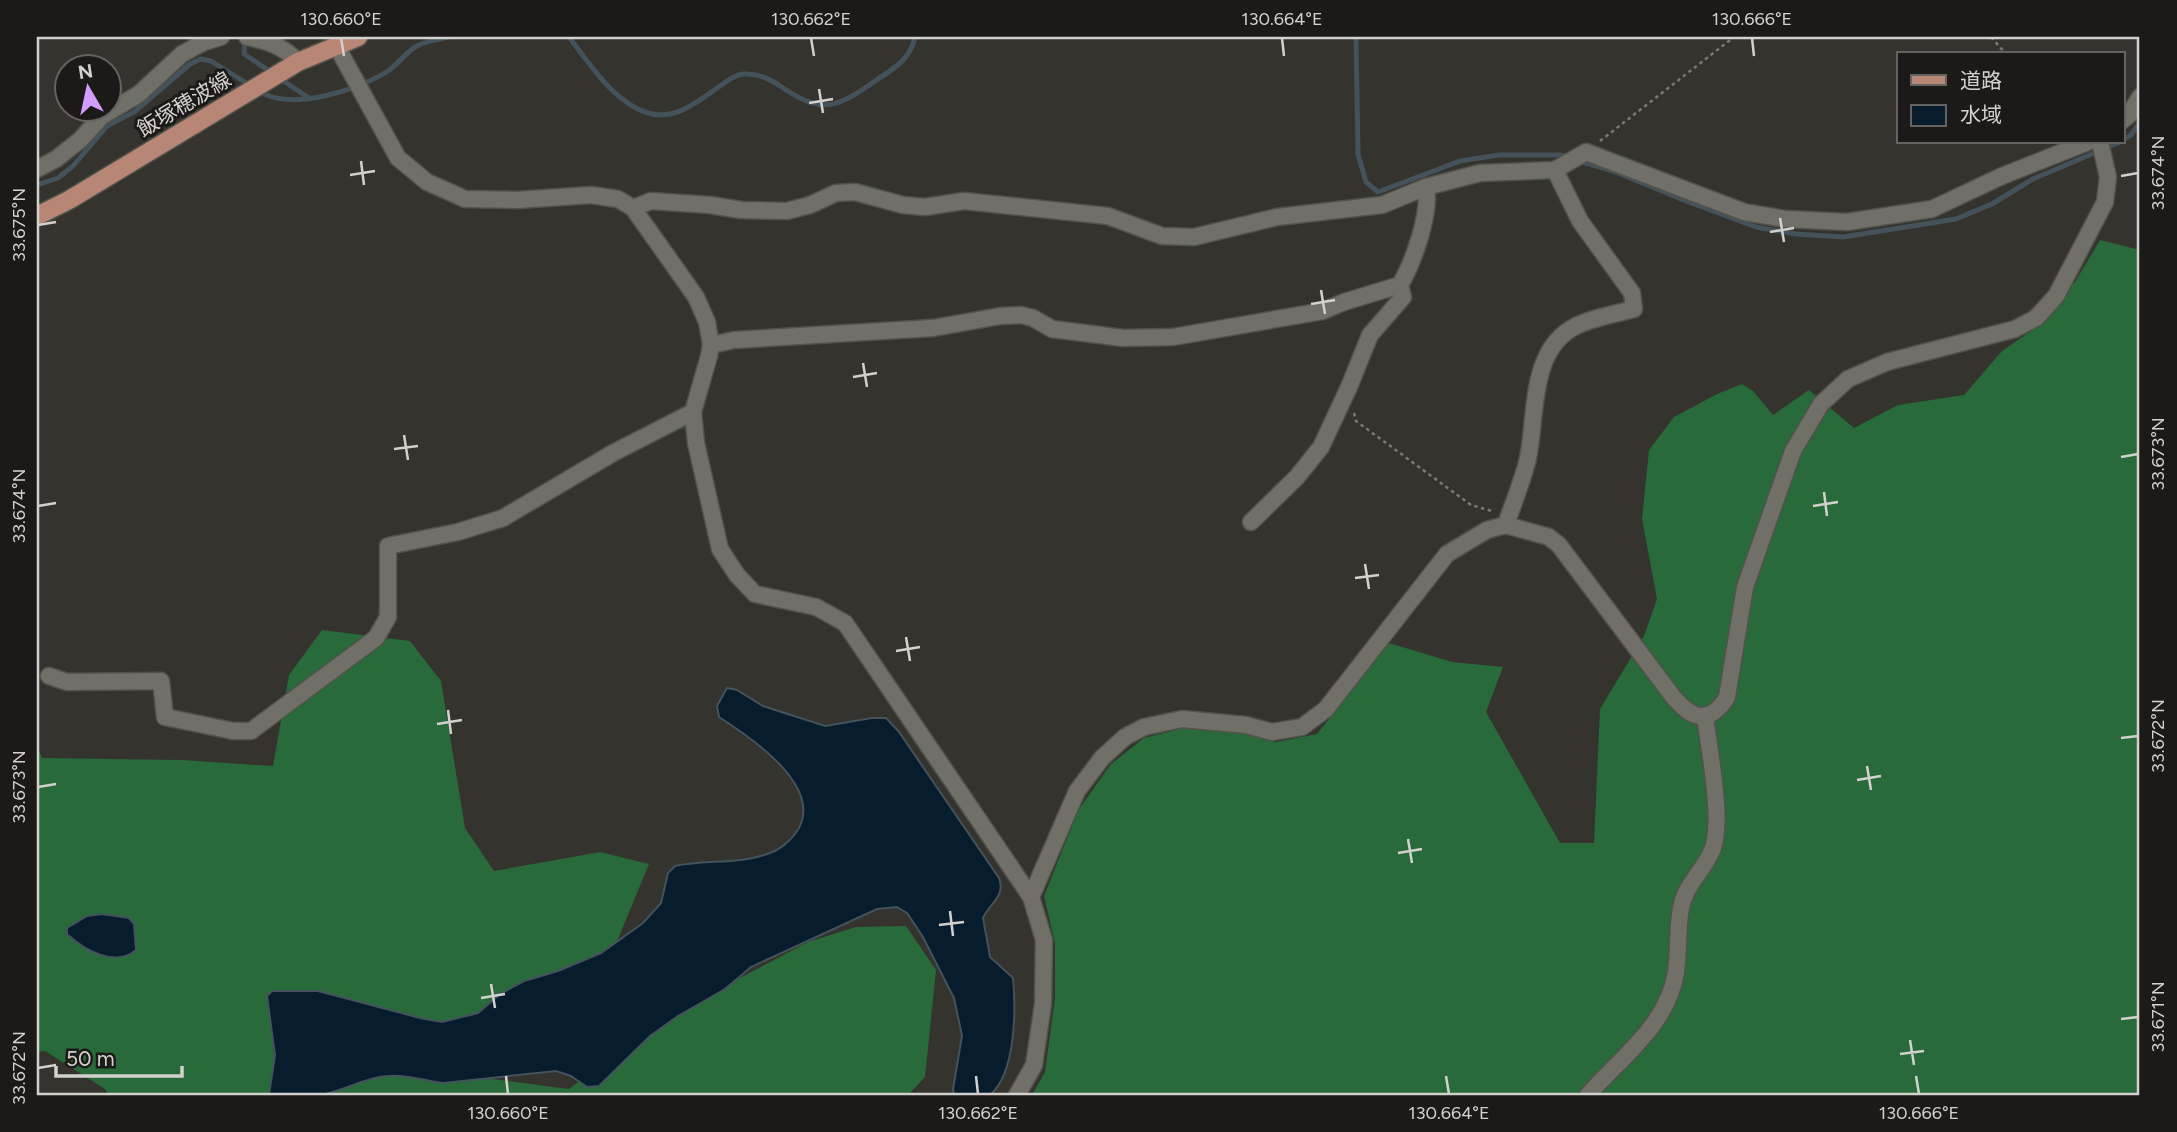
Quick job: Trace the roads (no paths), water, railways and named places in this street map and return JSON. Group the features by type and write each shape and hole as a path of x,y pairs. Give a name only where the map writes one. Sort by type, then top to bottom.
{"main road":[{"name":"飯塚穂波線","path":"37,216 69,200 298,62 358,37"}],"street":[{"path":"37,169 56,159 80,140 102,116 139,94 182,54 220,37"},
{"path":"247,37 269,41 288,51 298,62"},
{"path":"336,45 398,158 427,182 465,199 517,200 591,195 618,199 633,208 696,297 707,322 711,345 693,412 696,443 720,549 737,575 755,594 816,607 845,624 1031,897 1044,940 1044,1004 1034,1065 1017,1095"},
{"path":"2124,119 2140,97"},
{"path":"633,208 651,201 741,210 787,211 810,205 836,193 855,192 903,205 925,207 964,201 1108,216 1162,236 1194,237 1277,218 1382,205 1426,187 1480,173 1558,168 1583,153 1744,212 1784,219 1847,222 1932,209 2002,176 2094,144"},
{"path":"1508,520 1549,537 1559,545 1674,698 1691,714 1706,716 1719,710 1727,697 1745,587 1793,452 1821,404 1848,379 1886,362 2015,329 2036,318 2056,296 2105,201 2108,177 2106,161 2098,144"},
{"path":"1031,897 1077,791 1102,758 1125,737 1144,727 1182,719 1246,724 1272,732 1303,727 1326,709 1447,554 1508,520 1528,459 1534,406 1543,363 1557,341 1576,326 1634,309 1632,293 1580,221 1558,168"},
{"path":"1251,522 1297,477 1321,447 1370,335 1403,297 1400,285 1418,245 1428,196 1426,187"},
{"path":"711,345 734,340 933,328 1021,315 1033,318 1052,329 1123,338 1173,337 1323,311 1400,285"},
{"path":"49,676 67,682 161,681 165,717 233,731 251,731 376,638 388,617 388,546 458,532 503,518 612,453 693,412"},
{"path":"1588,1095 1645,1036 1663,1009 1676,974 1681,908 1686,889 1713,850 1718,829 1706,716"}],"water":[{"path":"727,688 737,690 763,706 825,726 886,718 899,732 999,878 999,895 983,918 990,957 1013,978 1014,1023 1005,1072 990,1095 954,1095 962,1036 954,998 923,937 907,913 897,907 877,909 751,967 725,989 650,1036 599,1086 587,1087 571,1076 556,1071 443,1083 388,1076 319,1095 269,1095 275,1055 267,996 272,991 318,991 442,1022 478,1013 500,994 524,981 558,971 601,953 643,923 661,903 668,873 675,866 759,857 787,843 803,817 802,800 794,782 766,751 719,717 717,706"},
{"path":"102,914 129,918 134,924 136,950 119,957 100,955 67,934 67,928 87,916"}],"waterway":[{"path":"245,37 244,54 271,72"},
{"path":"259,91 272,97 288,99 306,99 342,91 388,71 417,46 448,37"},
{"path":"569,37 594,70 624,101 658,115 686,108 731,78 743,74 774,82 810,102 821,105 842,101 896,66 910,51 915,37"},
{"path":"1356,37 1358,154 1366,182 1378,192 1460,161 1499,155 1561,155 1570,158"},
{"path":"37,185 58,178 73,166 107,126 134,112 190,64 201,59 211,61 251,86"},
{"path":"279,78 309,98"},
{"path":"2124,139 2131,135 2140,122"},
{"path":"1579,161 1613,171 1756,227 1796,234 1843,237 1956,219 1992,204 2033,179 2115,144"}]}
